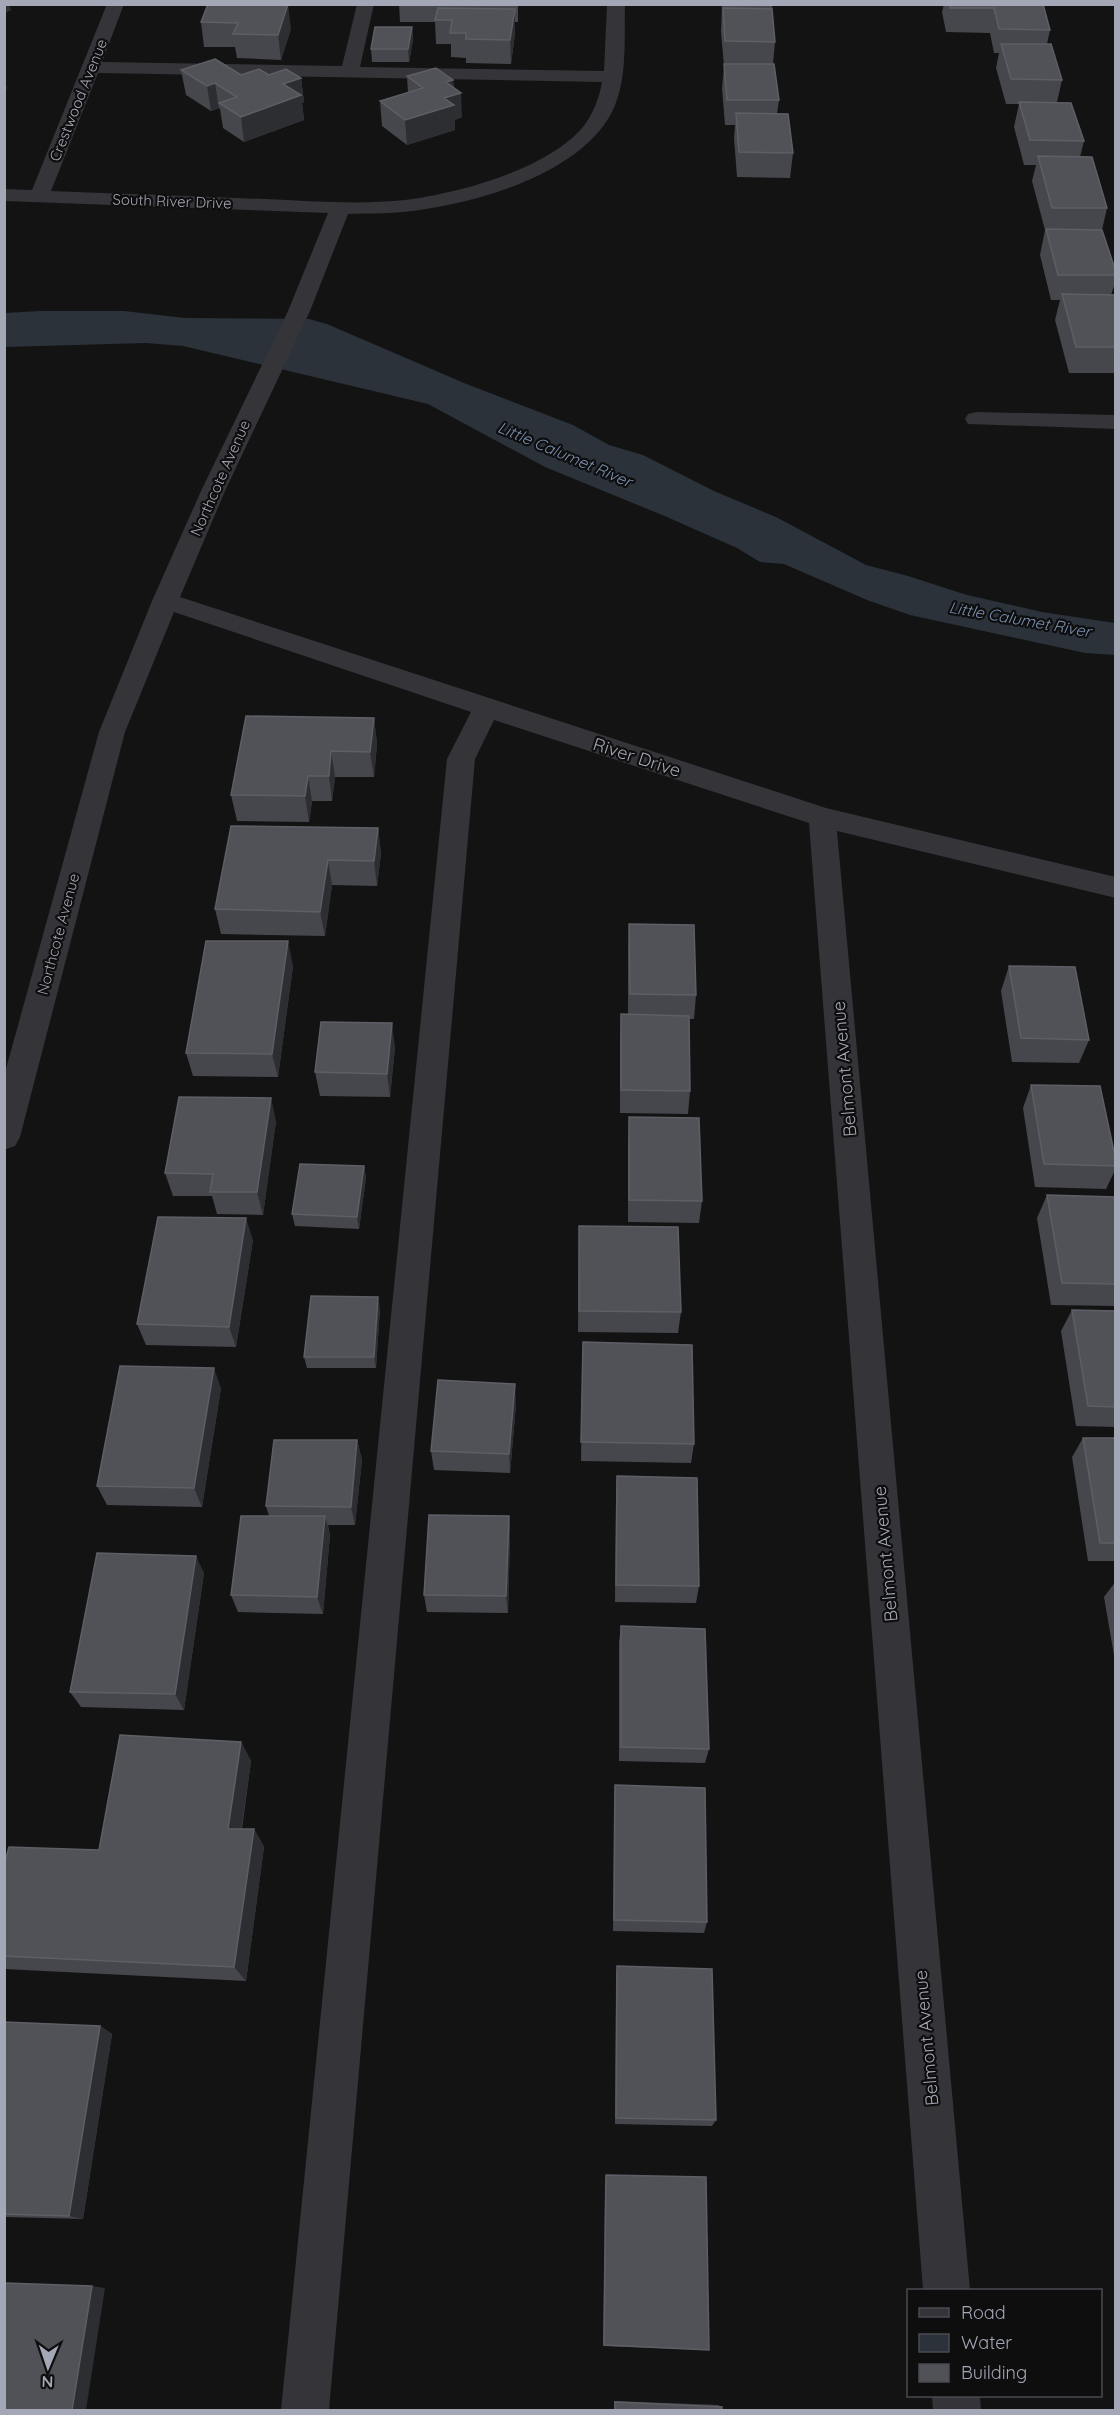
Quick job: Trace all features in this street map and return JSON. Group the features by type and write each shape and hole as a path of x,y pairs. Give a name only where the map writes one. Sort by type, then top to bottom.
{"street":[{"name":"Crestwood Avenue","path":"40,195 116,4"},
{"path":"351,72 366,4"},
{"path":"340,208 405,206 466,195 552,161 582,140 602,114 614,77 616,4"},
{"path":"91,67 614,77"},
{"name":"South River Drive","path":"4,195 340,208"},
{"name":"Northcote Avenue","path":"4,1137 112,732 165,601 243,427 299,311 340,208"},
{"path":"976,419 1116,422"},
{"name":"River Drive","path":"165,601 822,817 1116,888"},
{"path":"305,2410 461,759 486,708"},
{"name":"Belmont Avenue","path":"822,817 947,2289"}],"water":[{"name":"Little Calumet River","path":"124,311 185,318 309,319 327,324 464,383 573,425 609,445 643,455 714,491 776,517 866,565 967,595 1042,612 1115,623 1115,655 1085,653 910,615 867,600 784,564 760,562 737,548 667,517 545,467 428,404 183,346 146,343 5,347 5,313"}],"building":[{"path":"208,4 288,4 278,35 233,34 238,23 201,22"},
{"path":"950,4 1043,4 1050,30 999,29 994,8 950,8"},
{"path":"438,8 515,9 510,40 466,39 466,33 450,33 452,20 435,20"},
{"path":"723,8 772,9 775,42 725,41"},
{"path":"375,27 412,27 408,49 371,49"},
{"path":"1001,44 1051,44 1062,80 1011,79"},
{"path":"215,59 241,75 259,69 269,75 286,69 301,78 283,84 301,95 241,117 219,103 237,97 215,83 207,86 181,70"},
{"path":"724,64 774,64 779,100 727,100"},
{"path":"436,68 453,80 446,82 461,93 444,98 454,105 405,120 380,101 423,88 407,76"},
{"path":"1019,102 1071,103 1084,141 1030,140"},
{"path":"736,113 788,114 793,153 739,152"},
{"path":"1038,156 1092,157 1107,208 1052,208"},
{"path":"1046,229 1102,230 1116,275 1058,275"},
{"path":"1062,294 1116,295 1116,347 1076,347"},
{"path":"246,716 374,718 370,752 331,751 329,776 308,776 305,796 231,795"},
{"path":"231,826 378,828 374,861 328,860 320,912 215,909"},
{"path":"629,924 694,925 696,995 630,994"},
{"path":"206,941 288,941 272,1054 186,1053"},
{"path":"1009,966 1075,967 1089,1040 1021,1038"},
{"path":"621,1014 689,1016 690,1091 621,1090"},
{"path":"321,1022 392,1023 387,1074 315,1072"},
{"path":"1031,1085 1100,1086 1116,1166 1044,1164"},
{"path":"179,1097 271,1098 257,1192 210,1192 213,1174 165,1173"},
{"path":"629,1117 699,1118 702,1201 629,1200"},
{"path":"300,1164 364,1166 357,1217 292,1214"},
{"path":"1047,1195 1116,1197 1116,1284 1062,1283"},
{"path":"158,1217 246,1218 229,1327 137,1324"},
{"path":"579,1226 678,1227 681,1312 579,1311"},
{"path":"311,1296 378,1297 374,1357 304,1357"},
{"path":"1072,1310 1116,1311 1116,1407 1088,1406"},
{"path":"583,1342 692,1345 694,1444 581,1442"},
{"path":"120,1366 214,1368 194,1488 97,1486"},
{"path":"438,1380 515,1384 509,1454 431,1451"},
{"path":"1083,1438 1116,1438 1116,1543 1100,1543"},
{"path":"274,1440 357,1440 351,1507 266,1506"},
{"path":"617,1476 697,1478 699,1586 616,1585"},
{"path":"429,1515 509,1516 506,1596 424,1595"},
{"path":"241,1516 325,1516 317,1597 231,1595"},
{"path":"97,1553 196,1556 175,1694 70,1692"},
{"path":"621,1626 705,1629 709,1749 621,1747"},
{"path":"120,1735 241,1742 228,1829 254,1829 234,1967 4,1956 4,1865 9,1847 99,1850"},
{"path":"615,1785 705,1788 707,1922 614,1920"},
{"path":"617,1966 712,1969 716,2120 616,2118"},
{"path":"4,2022 100,2026 69,2216 4,2214"},
{"path":"606,2175 706,2177 709,2350 604,2345"},
{"path":"4,2283 92,2286 72,2410 4,2410"},
{"path":"615,2402 722,2407 722,2410 615,2410"}]}
